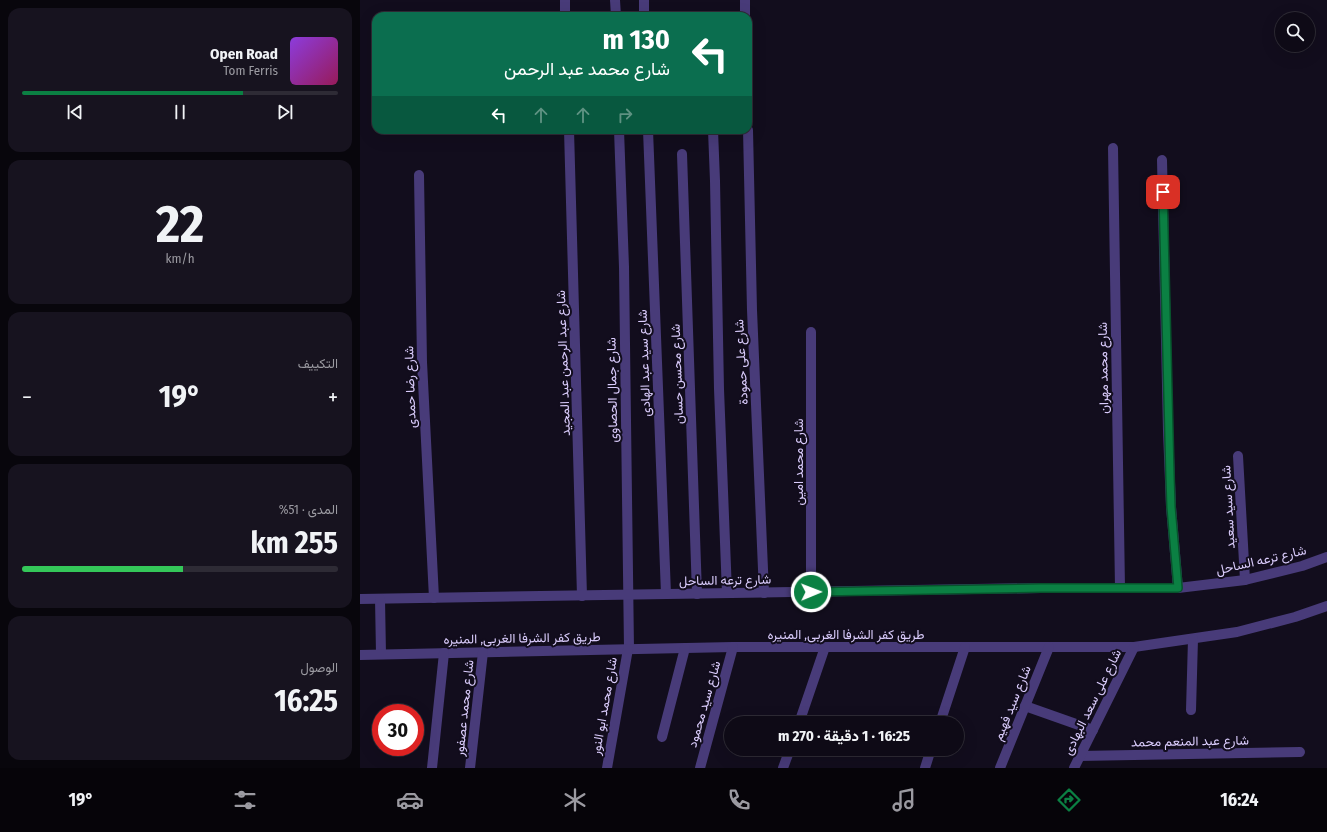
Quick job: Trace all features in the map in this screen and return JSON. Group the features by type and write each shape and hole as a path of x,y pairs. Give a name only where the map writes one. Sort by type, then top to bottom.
{"street":[{"path":"565,0 566,12"},
{"path":"615,0 616,12"},
{"path":"644,0 644,12"},
{"path":"745,0 745,12"},
{"name":"شارع عبد الرحمن عبد المجيد","path":"569,134 582,596"},
{"name":"شارع جمال الحصاوى","path":"619,134 624,267 629,649"},
{"name":"شارع سيد عبد الهادى","path":"648,134 666,594"},
{"path":"713,134 719,389 727,593"},
{"name":"شارع على حمودة","path":"748,134 752,310 764,593"},
{"name":"شارع محمد مهران","path":"1113,148 1120,588"},
{"name":"شارع محسن حسان","path":"682,154 697,594"},
{"path":"1162,160 1168,431 1171,507 1178,588"},
{"name":"شارع رضا حمدى","path":"419,174 422,362 434,598"},
{"name":"شارع محمد امين","path":"811,332 811,592"},
{"name":"شارع سيد سعيد","path":"1238,456 1245,580"},
{"name":"شارع ترعه الساحل","path":"360,599 1041,588 1178,588 1245,580 1302,566 1327,557"},
{"path":"380,599 381,654"},
{"name":"طريق كفر الشرفا الغربى, المنيره","path":"360,655 733,647 1134,647 1237,632 1295,617 1327,606"},
{"path":"1192,710 1193,639"},
{"name":"شارع سيد محمود","path":"700,768 733,647"},
{"path":"801,716 825,647"},
{"path":"942,716 965,647"},
{"name":"شارع سيد فهيم","path":"1000,768 1049,647"},
{"name":"شارع على سعد البهادى","path":"1074,768 1134,647"},
{"path":"662,737 685,648"},
{"name":"شارع محمد ابو النور","path":"607,768 629,649"},
{"path":"432,768 444,652"},
{"name":"شارع محمد عصفور","path":"470,768 483,652"},
{"path":"1025,706 1092,730"},
{"name":"شارع عبد المنعم محمد","path":"1079,756 1300,752"},
{"path":"783,768 787,756"},
{"path":"925,768 929,756"}],"route":[{"path":"811,592 1041,588 1178,588 1171,507 1168,431 1163,192"}]}
